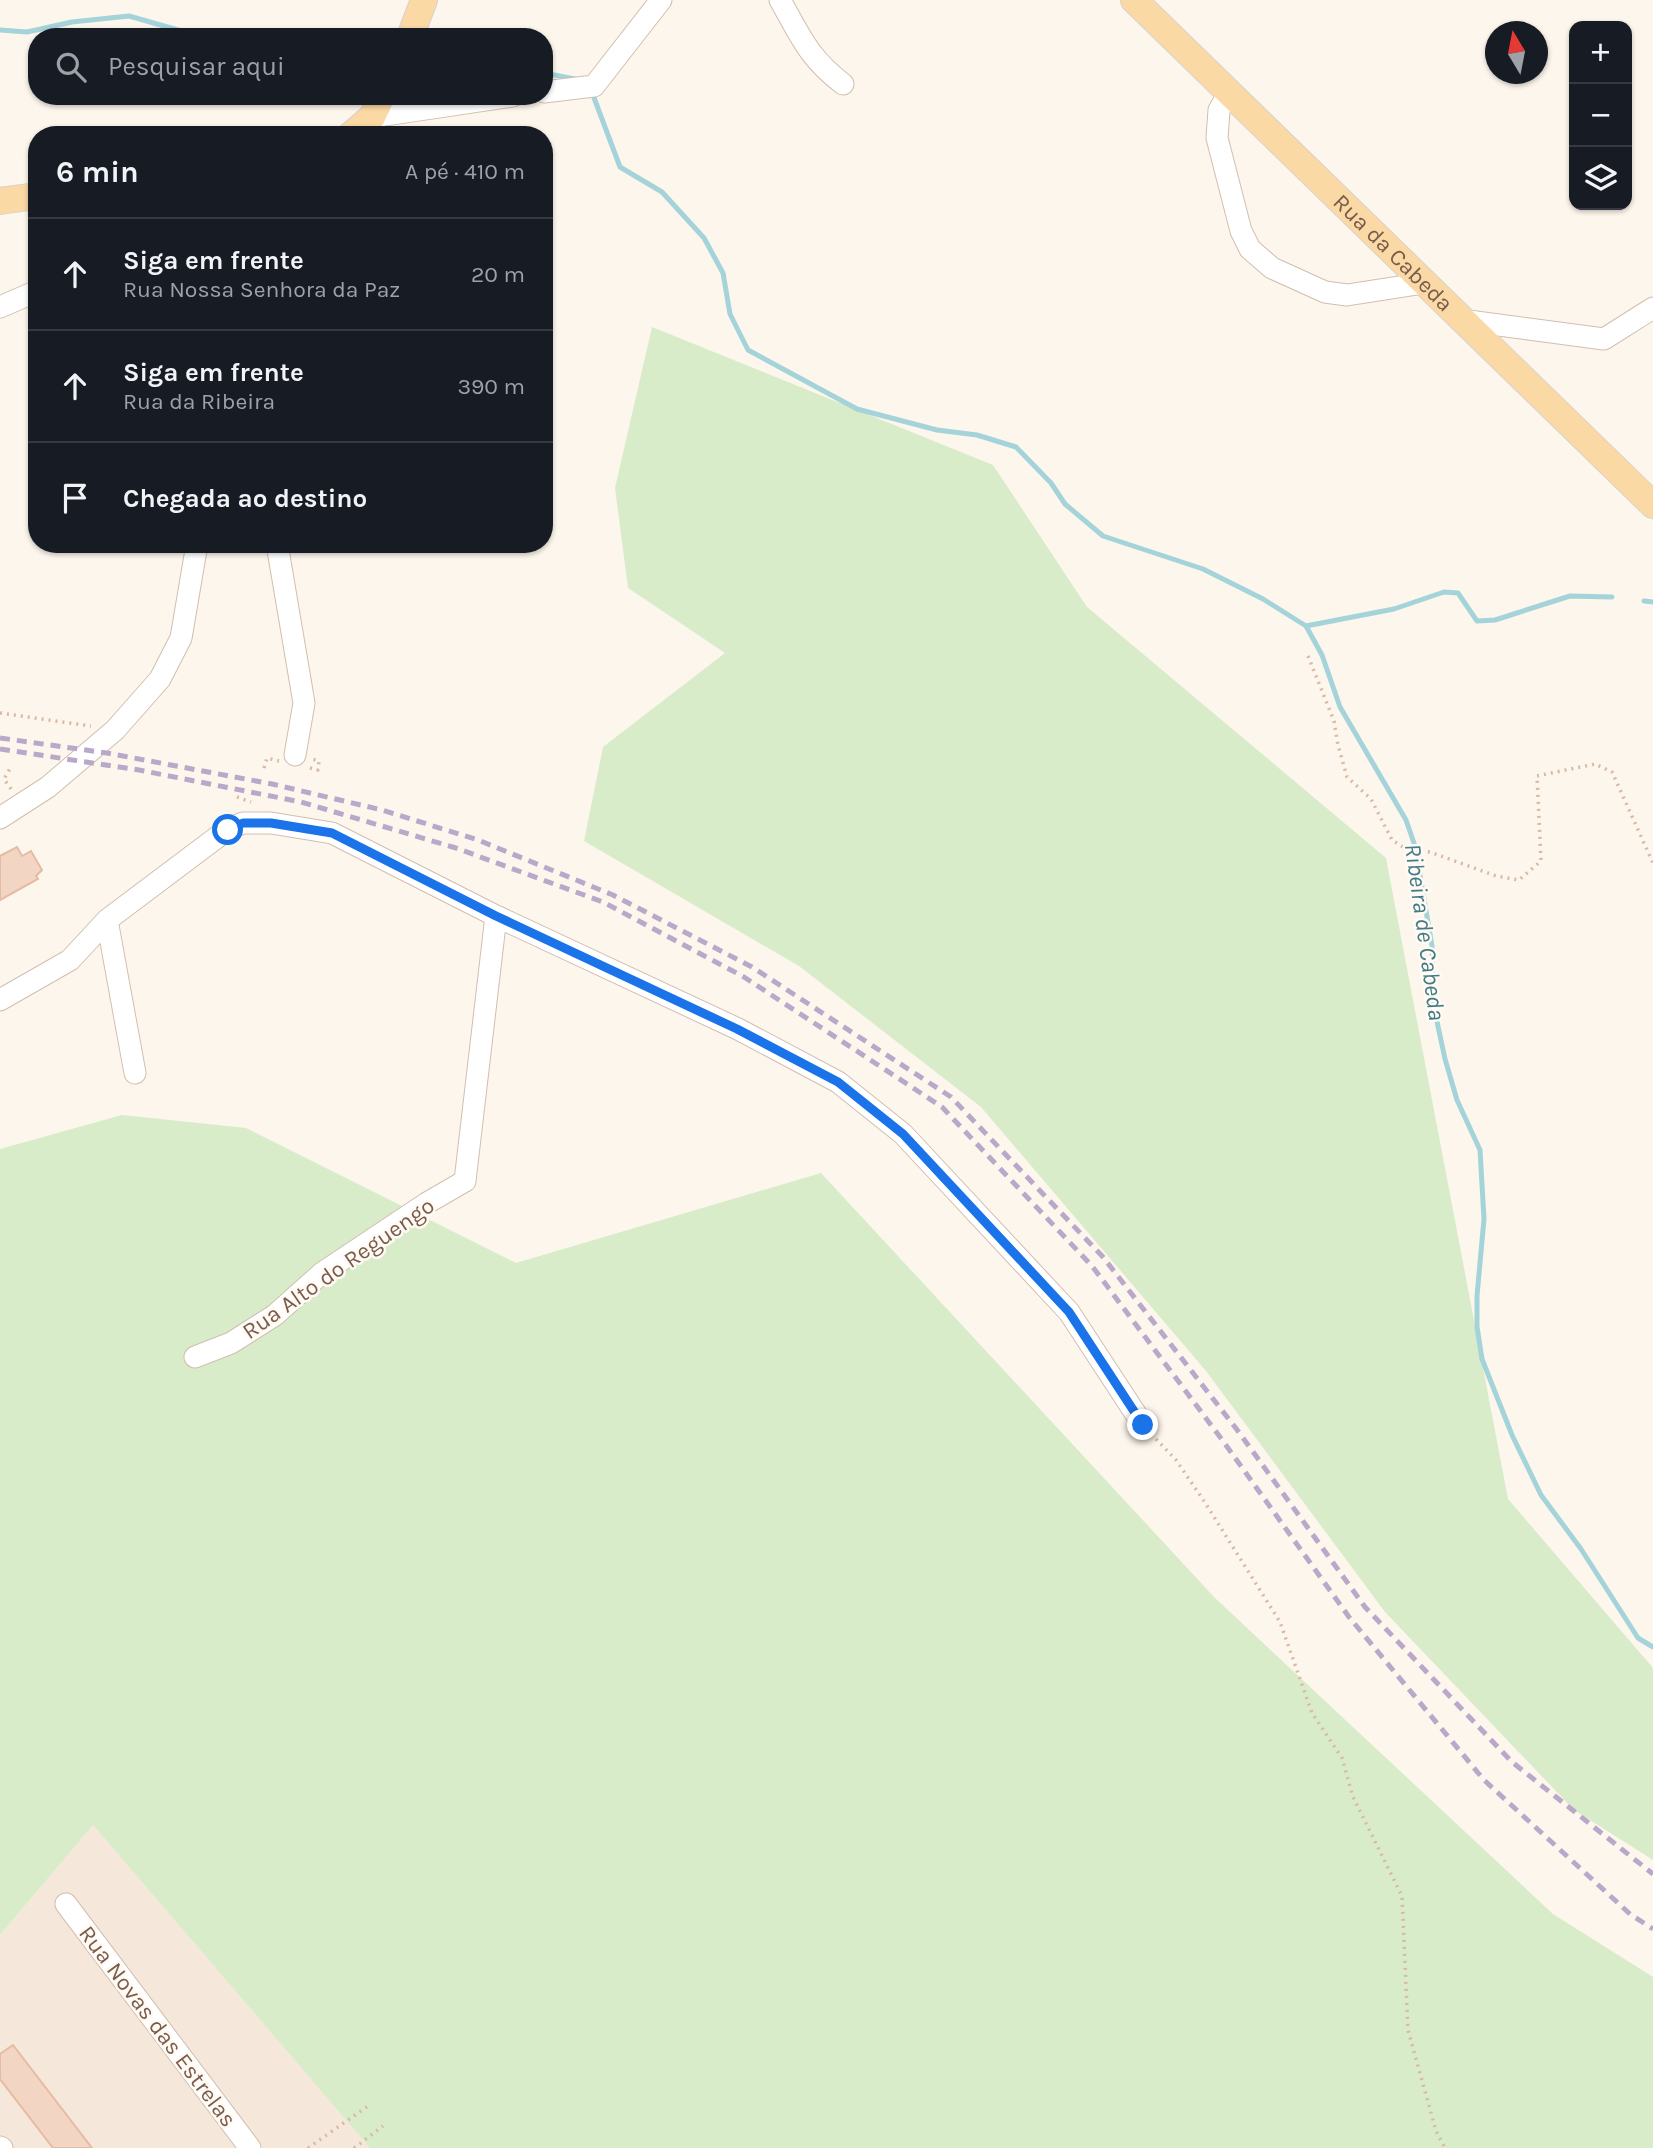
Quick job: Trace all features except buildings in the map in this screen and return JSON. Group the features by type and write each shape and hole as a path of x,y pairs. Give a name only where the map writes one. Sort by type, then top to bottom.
{"main road":[{"path":"413,28 424,0"},
{"name":"Rua da Cabeda","path":"1134,0 1653,505"},
{"path":"359,126 377,107"},
{"path":"0,201 28,197"}],"street":[{"path":"553,91 594,86 661,0"},
{"path":"780,0 810,53 823,69 843,84"},
{"path":"1229,93 1219,110 1217,138 1241,231 1250,249 1272,268 1325,292 1348,295 1424,283"},
{"path":"377,107 402,105"},
{"path":"0,307 28,295"},
{"path":"1461,320 1604,339 1653,307"},
{"path":"0,818 48,788 115,730 160,679 181,638 195,553"},
{"path":"279,553 304,704 295,755"},
{"path":"0,1000 70,960 107,920 228,830 243,823 271,823 332,833 496,916 737,1029 838,1082 903,1134 1069,1312 1143,1425"},
{"name":"Rua Alto do Reguengo","path":"195,1357 231,1343 275,1315 323,1273 427,1203 465,1181 496,916"},
{"path":"107,920 135,1073"},
{"name":"Rua Novas das Estrelas","path":"65,1904 250,2148"}],"path":[{"path":"1308,656 1334,721 1347,777 1371,799 1392,840 1408,850 1424,851 1496,876 1519,880 1541,861 1537,776 1595,764 1612,772 1653,863"},
{"path":"0,713 115,730"},
{"path":"1143,1425 1175,1460 1197,1490 1280,1622 1312,1713 1342,1758 1353,1797 1402,1896 1408,2030 1436,2131 1445,2148"},
{"path":"308,2148 368,2106"},
{"path":"354,2148 383,2126"}],"shaded area":[{"path":"93,1825 370,2148 0,2148 0,1935"}],"green space":[{"path":"652,327 993,465 1087,607 1386,858 1508,1499 1653,1668 1653,1860 1574,1810 1385,1612 1206,1371 981,1107 799,966 584,841 603,747 725,653 628,588 615,488"},
{"path":"122,1115 246,1128 516,1263 821,1173 1215,1598 1553,1914 1653,1977 1653,2148 370,2148 93,1825 0,1935 0,1149"}],"waterway":[{"name":"Ribeira de Cabeda","path":"45,28 72,22 129,16 171,28"},
{"name":"Ribeira de Cabeda","path":"0,30 28,32"},
{"name":"Ribeira de Cabeda","path":"553,75 575,79"},
{"name":"Ribeira de Cabeda","path":"593,95 620,167 662,192 704,238 723,273 730,314 748,350 857,409 937,430 977,435 1016,447 1051,483 1065,504 1103,536 1203,569 1263,599 1306,626 1322,655 1340,707 1406,820 1415,846 1432,946 1433,1003 1457,1100 1480,1150 1484,1219 1477,1327 1482,1359 1512,1435 1541,1495 1581,1549 1638,1638 1653,1647"},
{"path":"1306,626 1394,609 1444,592 1458,593 1477,621 1495,620 1570,596 1612,597"},
{"path":"1644,601 1653,602"}],"railway":[{"path":"0,738 107,753 272,784 382,810 478,840 613,895 752,967 951,1097 1103,1257 1238,1431 1365,1607 1512,1762 1653,1874"},
{"path":"0,749 139,770 301,802 456,848 603,902 744,977 942,1107 1092,1266 1223,1441 1349,1617 1484,1780 1630,1914 1653,1929"}],"route":[{"path":"228,830 243,823 271,823 332,833 496,916 737,1029 838,1082 903,1134 1069,1312 1143,1425"}]}
